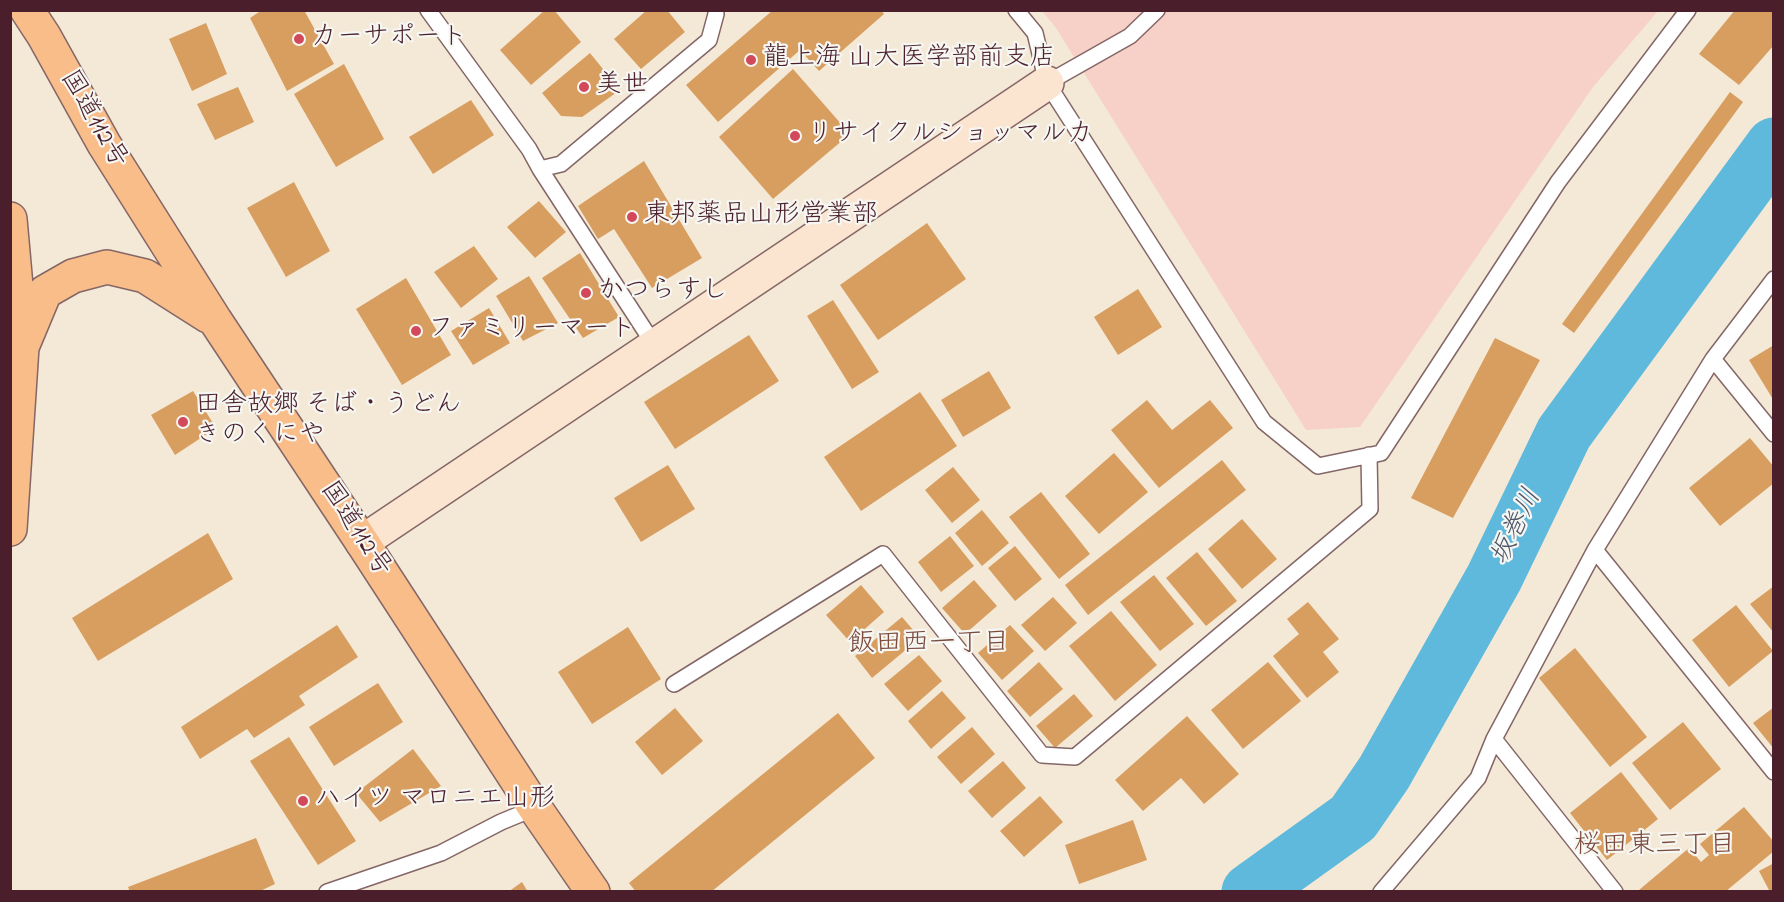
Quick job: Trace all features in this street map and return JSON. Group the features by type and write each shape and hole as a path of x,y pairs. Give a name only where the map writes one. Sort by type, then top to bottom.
{"highway":[{"name":"国道112号","path":"27,10 104,144 214,320 535,808 593,891"},
{"path":"10,219 22,347 10,529"},
{"path":"22,347 45,292 73,276 106,267 145,276 214,320"}],"street":[{"path":"362,542 1047,83"}],"lane":[{"path":"428,10 529,149 656,346"},
{"path":"1016,10 1035,33 1047,83 1264,422 1318,466 1381,453 1558,182 1688,10"},
{"path":"1047,83 1130,36 1157,10"},
{"path":"540,169 561,164 709,40 717,12"},
{"path":"1381,891 1478,778 1494,739 1595,550 1713,358 1773,279"},
{"path":"1713,358 1773,434"},
{"path":"674,684 883,554 1042,755 1075,757 1370,509 1369,455"},
{"path":"1595,550 1773,772"},
{"path":"1494,739 1615,891"},
{"path":"327,891 441,853 501,822 535,808"}],"shaded area":[{"path":"1042,11 1658,11 1593,87 1360,427 1306,430 1056,28"}],"building":[{"path":"262,10 304,10 334,64 287,91 250,18"},
{"path":"545,10 554,10 581,42 531,85 500,50"},
{"path":"647,10 667,10 685,32 641,69 614,39"},
{"name":"龍上海 山大医学部前支店","path":"773,10 881,10 884,14 819,71 800,50 718,122 686,85"},
{"path":"1735,10 1774,10 1774,45 1739,85 1699,54"},
{"path":"206,23 227,74 192,91 169,39"},
{"path":"590,53 620,90 582,117 561,116 542,93"},
{"path":"344,64 384,139 336,167 294,94"},
{"path":"793,69 850,134 773,199 719,137"},
{"path":"238,87 254,122 215,140 197,104"},
{"path":"1730,92 1743,102 1574,333 1562,324"},
{"path":"471,100 494,135 433,174 409,137"},
{"name":"東邦薬品山形営業部","path":"644,161 702,258 652,288 614,229 598,239 578,206"},
{"path":"294,182 330,251 286,277 247,208"},
{"path":"539,201 566,232 535,258 507,227"},
{"path":"927,223 966,279 878,340 840,285"},
{"path":"474,246 498,279 461,308 434,272"},
{"path":"580,253 619,317 583,338 542,278"},
{"path":"529,276 558,323 523,341 496,296"},
{"path":"406,278 451,355 402,385 356,309"},
{"path":"1138,289 1162,327 1118,355 1094,317"},
{"path":"833,300 879,372 852,389 807,316"},
{"path":"489,308 510,343 473,365 451,331"},
{"path":"749,335 779,381 675,449 644,402"},
{"path":"1495,338 1540,360 1453,518 1411,498"},
{"path":"1774,345 1774,401 1749,360"},
{"path":"989,371 1011,408 963,437 941,400"},
{"name":"田舎故郷 そば・うどん きのくにや","path":"193,391 216,428 175,455 151,415"},
{"path":"920,392 957,446 861,511 824,457"},
{"path":"1147,400 1172,430 1210,400 1233,428 1159,488 1111,430"},
{"path":"1750,438 1774,467 1774,483 1720,526 1689,488"},
{"path":"1114,453 1148,492 1099,534 1065,496"},
{"path":"1222,460 1246,490 1088,615 1065,585"},
{"path":"668,465 695,509 641,542 614,498"},
{"path":"953,467 980,500 952,523 925,490"},
{"path":"1041,492 1090,554 1059,579 1009,517"},
{"path":"982,510 1009,543 982,566 955,533"},
{"path":"1242,519 1277,559 1242,589 1208,549"},
{"path":"208,533 233,579 98,661 72,618"},
{"path":"950,536 974,566 941,592 918,562"},
{"path":"1015,546 1042,579 1015,601 988,568"},
{"path":"1197,552 1237,601 1206,626 1166,578"},
{"path":"1154,575 1194,624 1160,651 1120,602"},
{"path":"974,580 997,606 965,634 942,608"},
{"path":"861,585 884,612 850,642 826,615"},
{"path":"1774,586 1774,633 1750,604"},
{"path":"1053,597 1077,623 1045,651 1021,625"},
{"path":"1308,602 1339,639 1323,652 1339,672 1307,698 1273,656 1299,634 1287,619"},
{"path":"1736,605 1773,651 1729,687 1692,640"},
{"path":"1111,611 1157,665 1115,701 1069,646"},
{"path":"902,617 920,638 872,678 855,656"},
{"path":"337,625 358,657 299,696 305,705 254,738 247,729 200,759 181,727"},
{"path":"1010,625 1034,651 1002,680 978,653"},
{"path":"628,627 661,679 592,724 558,672"},
{"path":"1575,648 1647,737 1610,767 1539,678"},
{"path":"919,655 942,681 908,711 884,684"},
{"path":"1039,662 1063,689 1030,717 1007,691"},
{"path":"1268,662 1301,701 1243,749 1211,710"},
{"path":"378,683 403,722 334,766 309,727"},
{"path":"942,691 966,718 931,749 908,721"},
{"path":"1074,694 1093,716 1055,748 1036,726"},
{"path":"1774,707 1774,749 1753,723"},
{"path":"675,708 703,741 662,775 635,742"},
{"path":"838,713 875,758 711,892 636,892 629,883"},
{"path":"1187,716 1239,774 1204,804 1181,778 1143,811 1115,780"},
{"path":"1683,722 1721,769 1670,810 1632,763"},
{"path":"972,727 995,754 961,784 937,757"},
{"name":"ハイツ マロニエ山形","path":"289,737 356,841 318,865 250,761"},
{"path":"413,749 441,786 380,822 356,793"},
{"path":"1003,761 1026,788 992,818 968,791"},
{"path":"1621,772 1658,819 1607,860 1570,813"},
{"path":"1040,796 1063,822 1024,857 1000,831"},
{"path":"1744,807 1774,842 1774,851 1725,892 1641,892 1639,890 1689,848 1701,862 1709,855 1700,844"},
{"path":"1133,820 1147,860 1079,884 1065,845"},
{"path":"256,838 275,884 258,892 130,892 128,887"},
{"path":"1774,863 1774,892 1770,892 1759,871"},
{"path":"522,882 528,892 508,892"}],"waterway":[{"name":"坂巻川","path":"1250,892 1353,818 1384,773 1494,578 1564,433 1774,146"}],"place":[{"name":"カーサポート","path":"299,39"},
{"name":"龍上海 山大医学部前支店","path":"751,60"},
{"name":"美世","path":"584,87"},
{"name":"リサイクルショッマルカ","path":"795,136"},
{"name":"東邦薬品山形営業部","path":"632,217"},
{"name":"かつらすし","path":"586,293"},
{"name":"ファミリーマート","path":"416,331"},
{"name":"田舎故郷 そば・うどん きのくにや","path":"183,422"},
{"name":"ハイツ マロニエ山形","path":"303,801"}],"district":[{"name":"飯田西一丁目","path":"929,646"},
{"name":"桜田東三丁目","path":"1655,848"}]}
